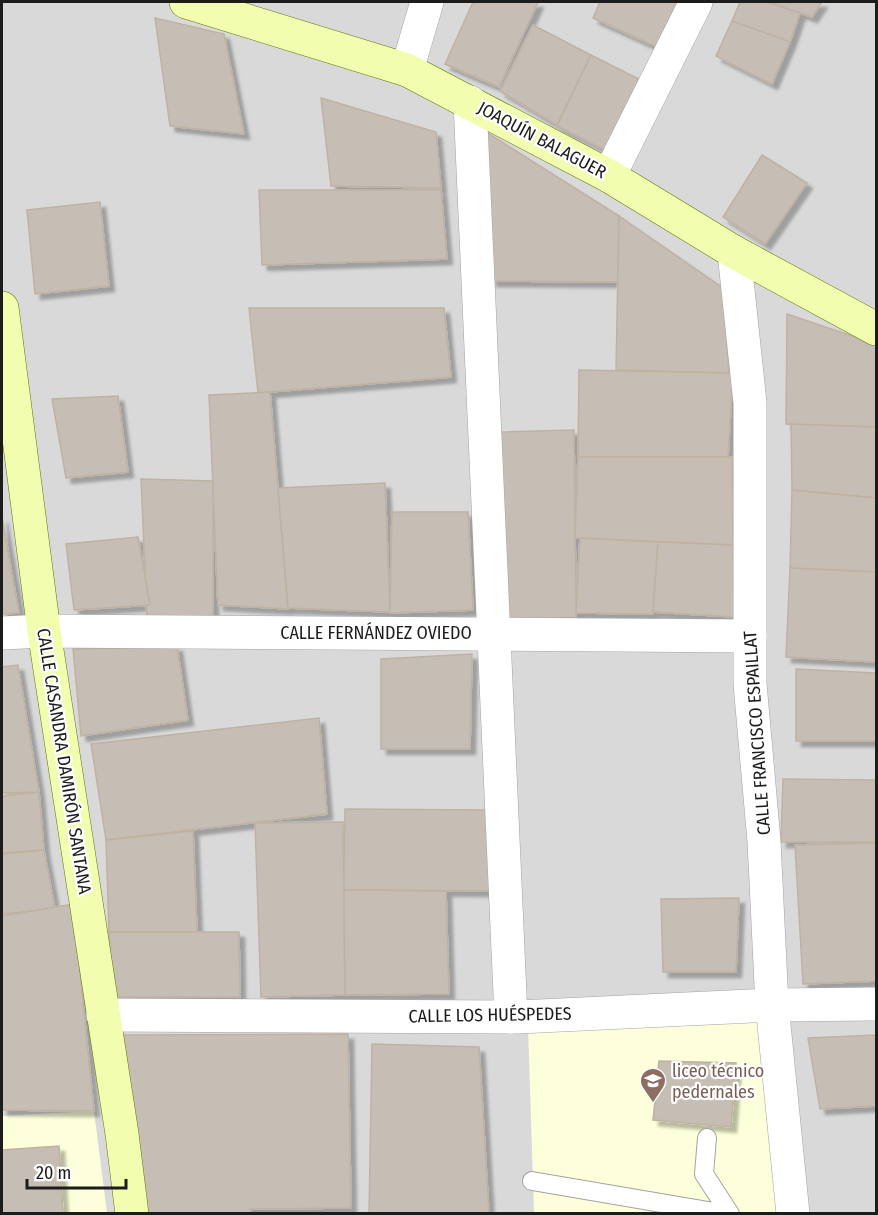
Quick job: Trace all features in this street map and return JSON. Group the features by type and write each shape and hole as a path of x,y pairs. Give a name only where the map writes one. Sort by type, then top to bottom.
{"main road":[{"name":"JOAQUÍN BALAGUER","path":"186,2 407,70 609,176 734,252 876,329"},
{"name":"CALLE CASANDRA DAMIRÓN SANTANA","path":"2,308 44,631 122,1134 132,1214"}],"street":[{"path":"407,70 427,2"},
{"path":"609,176 696,2"},
{"path":"470,102 511,1017"},
{"name":"CALLE FRANCISCO ESPAILLAT","path":"734,252 750,403 750,684 764,842 772,1005 793,1214"},
{"name":"CALLE FERNÁNDEZ OVIEDO","path":"2,633 44,631 750,636"},
{"name":"CALLE LOS HUÉSPEDES","path":"103,1015 511,1017 772,1005 876,1004"}],"lane":[{"path":"707,1138 704,1174 728,1214"},
{"path":"532,1181 728,1214"}],"shaded area":[{"path":"2,2 876,2 876,1213 2,1213"},
{"name":"liceo técnico pedernales","path":"768,1009 783,1213 534,1213 528,1026"},
{"path":"94,1111 107,1213 2,1214 2,1116"}],"building":[{"path":"473,2 538,2 499,87 445,64"},
{"path":"600,2 678,2 657,47 593,18"},
{"path":"740,2 768,2 800,13 790,42 732,21"},
{"path":"768,2 822,2 812,17"},
{"path":"155,18 224,34 244,134 170,126"},
{"path":"732,21 790,42 772,84 716,56"},
{"path":"533,25 591,55 557,125 500,91"},
{"path":"591,55 639,79 607,151 557,126"},
{"path":"321,98 436,132 441,188 331,186"},
{"path":"486,132 619,216 618,282 491,281"},
{"path":"762,155 807,183 765,244 723,217"},
{"path":"259,190 441,190 447,259 262,265"},
{"path":"100,202 109,286 35,294 27,210"},
{"path":"619,216 723,288 729,373 616,370"},
{"path":"249,308 444,308 451,377 258,393"},
{"path":"787,314 876,344 876,428 786,424"},
{"path":"579,370 733,373 728,457 578,457"},
{"path":"270,392 288,609 218,605 209,395"},
{"path":"118,396 128,472 66,478 52,399"},
{"path":"791,424 876,427 876,498 792,490"},
{"path":"574,430 576,617 507,621 499,432"},
{"path":"578,457 732,457 733,545 575,538"},
{"path":"141,479 213,481 213,616 147,617"},
{"path":"385,483 390,612 288,608 278,488"},
{"path":"792,490 876,498 876,572 790,568"},
{"path":"392,512 468,512 473,610 390,613"},
{"path":"2,517 19,613 2,614"},
{"path":"138,537 150,605 74,610 66,544"},
{"path":"580,538 658,542 653,614 576,613"},
{"path":"658,542 733,545 734,617 653,612"},
{"path":"790,568 876,572 876,662 786,657"},
{"path":"177,646 188,720 81,736 73,649"},
{"path":"472,654 470,749 381,749 381,659"},
{"path":"18,665 39,792 2,793 2,667"},
{"path":"796,669 876,673 876,741 796,741"},
{"path":"319,718 327,814 106,840 91,744"},
{"path":"783,779 876,780 876,842 781,842"},
{"path":"39,792 44,850 2,853 2,796"},
{"path":"345,809 488,810 491,891 344,890"},
{"path":"343,822 345,995 261,997 255,823"},
{"path":"193,831 197,932 109,932 106,840"},
{"path":"876,843 876,981 803,984 795,845"},
{"path":"44,850 55,909 2,914 2,854"},
{"path":"344,890 446,891 449,994 345,995"},
{"path":"739,898 736,972 663,972 661,899"},
{"path":"73,904 94,1111 2,1110 2,916"},
{"path":"109,932 239,932 240,997 113,997"},
{"path":"348,1034 351,1208 250,1209 251,1214 144,1214 120,1035"},
{"path":"876,1035 876,1106 820,1109 808,1038"},
{"path":"372,1044 479,1047 489,1214 369,1214"},
{"path":"659,1061 736,1063 731,1127 653,1120"},
{"path":"59,1146 63,1214 2,1214 2,1150"}],"place":[{"name":"liceo técnico pedernales","path":"653,1104"}]}
